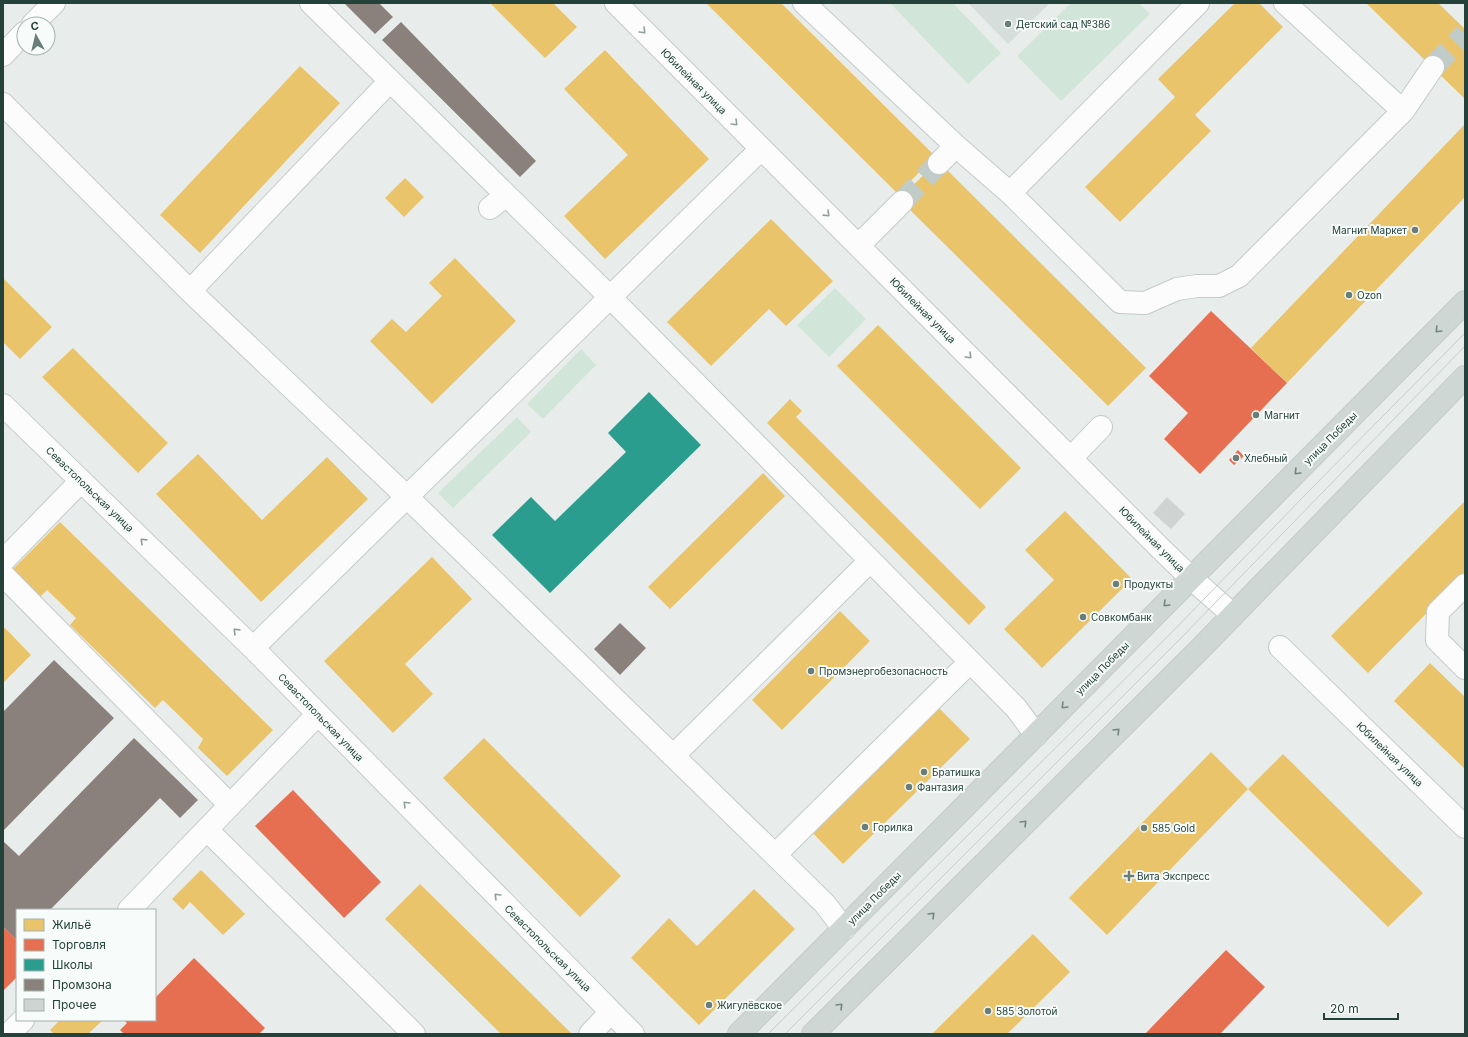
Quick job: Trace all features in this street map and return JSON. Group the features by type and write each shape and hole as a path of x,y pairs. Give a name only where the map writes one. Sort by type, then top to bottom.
{"main road":[{"name":"улица Победы","path":"739,1034 1465,302"},
{"path":"813,1034 1192,657 1465,377"}],"street":[{"path":"41,16 54,3"},
{"path":"311,3 390,81 498,201 611,298 1016,708 1036,735"},
{"name":"Юбилейная улица","path":"616,3 1191,578 1233,615"},
{"path":"804,3 956,146 1010,193 1120,302 1145,304 1176,289 1198,286 1218,286 1239,276 1403,111 1433,67"},
{"path":"1010,193 1198,3"},
{"path":"1286,3 1403,111"},
{"path":"3,54 16,41"},
{"path":"190,292 390,81"},
{"path":"3,104 190,292 407,497 825,904 844,929"},
{"path":"940,163 956,146"},
{"path":"253,648 761,149"},
{"path":"859,245 902,202"},
{"name":"Севастопольская улица","path":"3,405 253,648 633,1034"},
{"path":"1071,458 1101,426"},
{"path":"3,561 81,481"},
{"path":"673,756 870,561"},
{"path":"3,575 230,805"},
{"path":"1465,585 1438,612 1437,640 1465,668"},
{"name":"Юбилейная улица","path":"1280,647 1465,827"},
{"path":"775,855 970,662"},
{"path":"130,909 318,714"},
{"path":"207,830 414,1034"},
{"path":"590,1034 611,1012"},
{"path":"9,1034 22,1021"}],"shaded area":[{"name":"Детский сад №386","path":"968,3 1050,3 1008,44"}],"green space":[{"path":"890,3 953,3 1001,53 968,84"},
{"path":"1071,3 1139,3 1150,14 1061,101 1017,56"},
{"path":"835,288 866,319 829,357 797,325"},
{"path":"581,349 596,365 543,419 527,404"},
{"path":"517,417 531,432 453,508 438,493"}],"building: Жильё":[{"path":"490,3 553,3 577,27 545,58"},
{"path":"706,3 781,3 935,156 898,194"},
{"path":"1235,3 1259,3 1283,27 1195,115 1211,131 1120,222 1085,187 1175,97 1158,79"},
{"path":"1366,3 1438,3 1465,29 1465,99"},
{"path":"605,50 709,159 605,259 564,216 628,155 564,89"},
{"path":"300,66 340,103 200,253 160,215"},
{"path":"1465,124 1465,197 1287,383 1251,348"},
{"path":"938,161 1146,368 1108,406 899,199"},
{"path":"405,178 424,197 404,217 385,198"},
{"path":"771,219 833,281 786,326 769,309 711,366 667,322"},
{"path":"455,258 516,321 432,404 370,341 392,319 406,332 442,296 429,283"},
{"path":"3,278 52,327 20,359 3,342"},
{"path":"878,325 1021,468 980,509 837,366"},
{"path":"73,348 168,443 138,473 42,377"},
{"path":"790,399 802,411 796,417 986,607 969,625 767,423"},
{"path":"198,454 262,520 327,457 368,499 261,602 156,494"},
{"path":"763,473 785,496 670,609 648,587"},
{"path":"1465,501 1465,574 1368,673 1331,636"},
{"path":"1065,511 1132,579 1042,668 1004,629 1054,580 1025,550"},
{"path":"60,522 273,730 227,776 198,748 203,739 163,700 155,708 70,625 76,618 47,590 40,597 12,570"},
{"path":"432,557 472,599 405,664 433,694 393,733 324,661"},
{"name":"Промэнергобезопасность","path":"840,611 870,641 782,730 752,700"},
{"path":"3,626 31,655 3,683"},
{"path":"1430,663 1465,697 1465,769 1394,701"},
{"path":"930,699 970,739 843,864 804,824"},
{"path":"484,738 621,876 580,917 443,778"},
{"path":"1211,752 1248,789 1107,935 1069,898"},
{"path":"1283,754 1423,893 1388,927 1248,789"},
{"path":"201,870 245,914 223,935 190,902 183,910 172,899"},
{"path":"420,884 572,1034 501,1034 385,919"},
{"path":"754,889 795,929 699,1025 631,958 669,918 697,946"},
{"path":"1033,934 1070,972 1007,1034 932,1034"},
{"path":"59,1021 102,1021 88,1034 54,1034 50,1030"}],"building: Торговля":[{"path":"1211,311 1287,383 1200,474 1164,439 1188,413 1149,376"},
{"name":"Хлебный","path":"1238,450 1244,456 1234,465 1229,460"},
{"path":"293,790 381,882 344,918 255,826"},
{"path":"3,927 16,939 16,978 3,991"},
{"path":"1226,950 1265,987 1220,1034 1145,1034"},
{"path":"194,958 265,1028 259,1034 124,1034 120,1030 127,1023 125,1021 156,1021 156,997"}],"building: Школы":[{"path":"649,392 701,445 550,593 492,535 531,497 555,521 626,452 608,433"}],"building: Промзона":[{"path":"344,3 379,3 393,17 375,34"},
{"path":"401,22 536,161 520,177 382,40"},
{"path":"620,623 646,648 620,675 594,649"},
{"path":"54,660 114,718 3,831 3,712"},
{"path":"134,738 198,800 180,818 160,798 51,909 16,909 16,939 3,927 3,841 19,856"}],"building: Прочее":[{"path":"1167,497 1185,514 1171,529 1153,513"}],"tunnel":[{"path":"1433,67 1465,34"},
{"path":"902,202 939,163"}],"tram line":[{"path":"768,1034 1173,631 1465,333"},
{"path":"785,1034 1181,638 1465,346"}],"place":[{"name":"Детский сад №386","path":"1008,24"},
{"name":"Магнит Маркет","path":"1415,230"},
{"name":"Ozon","path":"1349,295"},
{"name":"Магнит","path":"1256,415"},
{"name":"Хлебный","path":"1236,458"},
{"name":"Продукты","path":"1116,584"},
{"name":"Совкомбанк","path":"1083,617"},
{"name":"Промэнергобезопасность","path":"811,671"},
{"name":"Братишка","path":"924,772"},
{"name":"Фантазия","path":"909,787"},
{"name":"Горилка","path":"865,827"},
{"name":"585 Gold","path":"1144,828"},
{"name":"Вита Экспресс","path":"1129,876"},
{"name":"Жигулёвское","path":"709,1005"},
{"name":"585 Золотой","path":"988,1011"}]}
